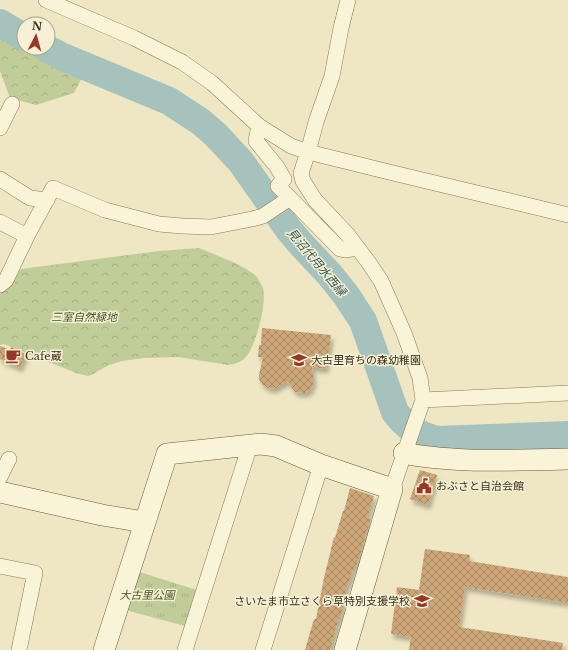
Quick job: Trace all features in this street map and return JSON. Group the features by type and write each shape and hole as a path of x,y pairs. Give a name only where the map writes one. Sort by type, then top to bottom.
{"street":[{"path":"46,0 134,38 182,62 212,83 258,126 291,146 308,152 568,215"},
{"path":"345,650 392,489 421,407 420,378 404,333 381,281 358,248 334,220 314,200 301,173 316,122 332,76 348,0"},
{"path":"0,128 12,104"},
{"path":"258,126 256,141 277,167 284,179 278,186 340,248 345,250 358,248"},
{"path":"0,179 30,198 47,200"},
{"path":"0,285 6,280 27,236 53,188 105,210 159,224 211,227 263,216 290,198"},
{"path":"0,222 27,236"},
{"path":"421,407 568,393"},
{"path":"104,650 167,454 261,444 276,446 321,465 392,489"},
{"path":"185,650 250,445"},
{"path":"406,448 419,457 438,459 492,461 568,459"},
{"path":"0,478 9,460"},
{"path":"263,650 321,465"},
{"path":"0,492 102,515 144,522"},
{"path":"0,566 35,573 18,650"}],"green space":[{"path":"0,13 16,20 16,56 56,56 56,41 90,62 74,93 36,105 10,98 0,71"},
{"name":"三室自然緑地","path":"199,248 246,269 257,277 263,288 264,295 262,314 257,335 245,358 235,364 228,365 178,357 144,358 122,361 109,365 88,376 76,373 4,344 0,345 0,291 7,289 21,269 159,251"},
{"name":"大古里公園","path":"130,569 203,592 192,628 118,608"}],"building":[{"name":"大古里育ちの森幼稚園","path":"262,328 331,335 326,369 312,367 314,381 311,389 305,393 295,392 287,381 274,389 268,388 262,384 259,379 259,375 263,357 258,357 259,345 261,345"},
{"name":"Cafe蔵","path":"0,346 10,350 11,347 26,354 20,368 0,359"},
{"path":"420,470 437,475 428,505 410,499"},
{"path":"350,488 374,496 367,518 371,519 357,564 345,592 341,618 339,618 330,650 305,650 314,619 316,619 334,537 335,538 344,511"},
{"path":"425,549 470,555 469,561 568,577 568,603 465,587 459,627 563,643 562,650 409,650 411,637 391,634 397,587 419,590"}],"waterway":[{"name":"見沼代用水西縁","path":"0,23 16,32"},
{"name":"見沼代用水西縁","path":"56,53 169,101 201,122 216,135 241,162 289,230 346,295 363,321 395,412 408,426 425,436 438,440 568,435"}],"place":[{"name":"Cafe蔵","path":"13,356"},
{"name":"大古里育ちの森幼稚園","path":"299,360"},
{"name":"おぶさと自治会館","path":"424,486"},
{"name":"さいたま市立さくら草特別支援学校","path":"422,601"}]}
